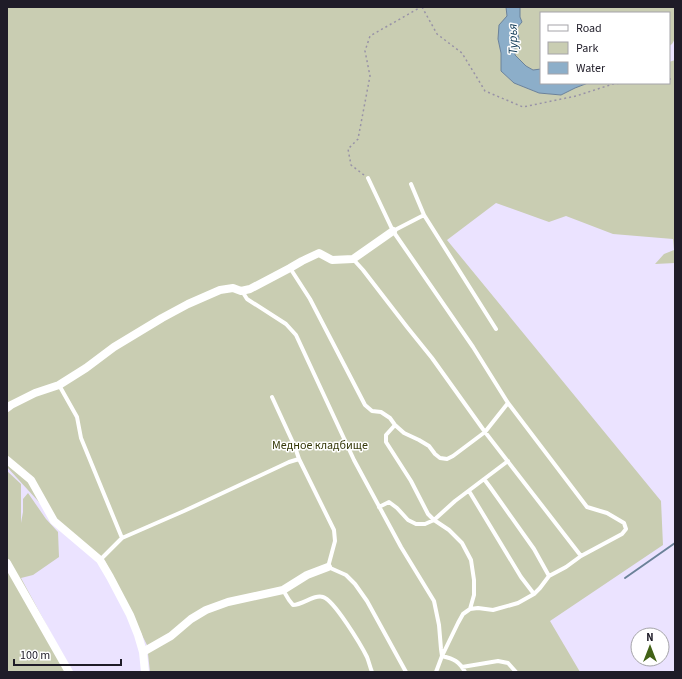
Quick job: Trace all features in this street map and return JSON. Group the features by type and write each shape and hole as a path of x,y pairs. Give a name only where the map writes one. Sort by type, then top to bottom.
{"street":[{"path":"7,408 35,393 59,385 86,368 114,347 188,304 220,290 233,288 241,291 250,289 319,253 332,260 353,259 393,232"},
{"path":"7,460 31,480 54,521 100,560 130,615 143,652 145,672"},
{"path":"143,652 171,636 190,619 206,610 228,602 283,590 307,575 328,567"},
{"path":"8,569 69,672"}],"lane":[{"path":"368,178 393,232 473,347 508,403 587,507 607,513 624,523 626,529 622,534 581,556 566,567 549,576 534,594 518,603 493,610 478,608 470,609 463,614 442,656 436,672"},
{"path":"411,184 424,215 496,329"},
{"path":"393,232 424,215"},
{"path":"353,259 432,358 485,432 581,556"},
{"path":"290,268 310,299 365,405 372,411 381,412 390,418 395,426 404,433 429,446 440,458 447,459 453,456 485,432 508,403"},
{"path":"241,291 247,299 255,305 286,324 296,336 354,460 401,547 434,601 439,625 442,656"},
{"path":"59,385 77,417 81,438 122,538"},
{"path":"272,397 334,530 335,542 328,567 346,575 355,584 367,601 406,672"},
{"path":"395,426 386,435 386,442 411,481 428,514 449,530 462,543 471,560 474,580 474,595 470,609"},
{"path":"100,560 122,538 184,511 288,462 300,459"},
{"path":"378,506 389,502 408,520 416,524 425,524 434,520 455,501 508,461"},
{"path":"484,480 490,486 534,549 549,576"},
{"path":"469,491 521,577 534,594"},
{"path":"283,590 293,605 297,605 317,597 323,597 334,606 367,657 372,672"},
{"path":"442,656 454,659 465,672"},
{"path":"462,667 498,661 508,663 516,672"}],"path":[{"path":"368,178 351,165 348,149 358,139 370,76 365,51 370,36 422,7 437,34 462,53 485,91 523,108 576,96 613,84"}],"green space":[{"name":"Медное кладбище","path":"7,7 506,7 507,16 498,39 501,53 501,71 514,83 539,93 561,95 585,84 670,84 670,62 675,60 675,263 655,264 664,254 674,250 673,239 613,234 566,216 549,222 496,203 447,240 661,501 663,545 550,621 580,672 150,672 147,645 105,561 79,546 7,467"},
{"path":"520,7 675,7 675,39 670,45 670,12 540,12 540,69 533,70 526,66 515,55 515,47 519,38 515,29 522,22 520,17"},
{"path":"7,471 21,484 21,523 23,499 28,493 46,519 58,532 59,557 33,575 21,578 72,672 7,672"}],"water":[{"name":"Турья","path":"506,7 520,7 520,17 522,22 516,29 519,38 515,47 515,55 526,66 533,70 540,69 540,84 585,84 561,95 539,93 514,83 501,71 501,53 498,39 499,25 507,16"}],"waterway":[{"path":"625,578 675,543"}]}
